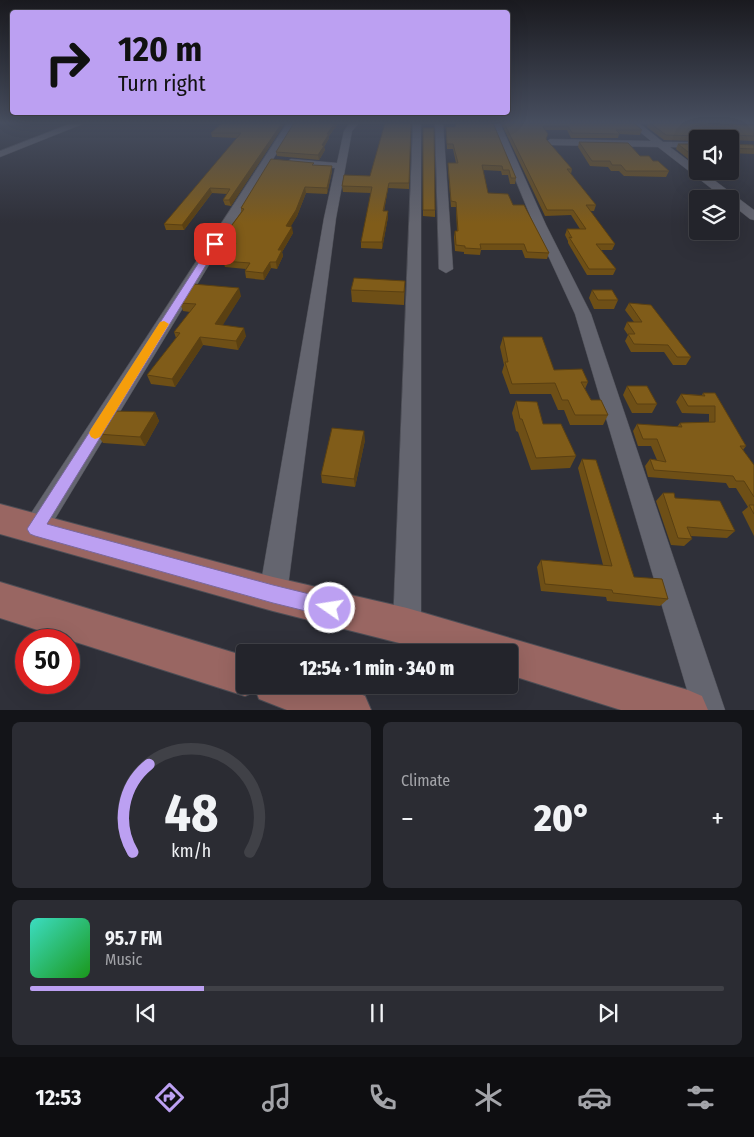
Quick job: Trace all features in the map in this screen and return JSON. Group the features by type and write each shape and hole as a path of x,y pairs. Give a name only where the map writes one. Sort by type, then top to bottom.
{"main road":[{"path":"0,519 273,594 407,626 469,644"},
{"path":"0,600 236,673"},
{"path":"518,658 688,710"},
{"path":"301,694 350,710"}],"street":[{"path":"35,529 270,156"},
{"path":"273,594 330,218 343,156"},
{"path":"407,626 416,156"},
{"path":"441,156 446,269"},
{"path":"510,156 540,225 583,314 710,710"},
{"path":"677,156 754,216"},
{"path":"268,160 341,166"}],"building":[{"path":"221,156 259,156 229,200 223,200 230,189 210,188 182,225 164,224"},
{"path":"376,156 410,156 409,183 389,183 383,211 388,211 382,242 361,242 372,187 342,186 344,175 370,176"},
{"path":"423,156 434,156 435,210 423,210"},
{"path":"456,156 507,156 516,178 511,178 509,170 503,170 502,166 482,165 488,193 508,194 513,205 524,205 549,253 527,252 524,244 480,244 481,249 465,248 465,246 456,245 455,231 458,231 456,202 451,201 448,163 458,163"},
{"path":"520,156 561,156 572,169 567,169 596,205 586,205 615,244 596,244 616,269 589,269 569,237 572,238 567,229 586,229 573,210 547,210"},
{"path":"589,156 649,156 653,161 658,161 669,171 626,171 621,165 612,165 610,161 592,161"},
{"path":"271,159 332,166 327,188 305,187 296,210 286,226 292,227 278,250 282,250 276,262 270,262 263,273 245,271 250,263 223,261 236,243 220,241 244,209 241,208"},
{"path":"354,278 405,281 404,292 351,290"},
{"path":"193,284 239,288 215,324 244,328 236,341 200,337 172,379 147,375 180,333 174,332 196,304 180,303"},
{"path":"592,290 612,290 618,300 598,300"},
{"path":"629,303 651,305 691,357 677,357 668,345 634,344 628,334 635,334 627,322 642,322"},
{"path":"503,337 542,337 554,370 582,369 588,382 581,382 591,400 601,400 608,415 575,415 568,400 562,400 555,383 512,384 505,362 508,362"},
{"path":"627,386 647,386 657,404 637,404"},
{"path":"703,393 715,393 746,446 740,446 754,465 754,497 744,481 736,481 733,476 654,470 650,459 666,462 657,439 643,439 637,424 682,427 680,423 715,422 715,406 688,406 681,394 705,396"},
{"path":"516,401 537,402 543,424 561,424 576,456 536,458 522,419 520,419"},
{"path":"112,411 155,412 140,437 97,434"},
{"path":"332,428 364,431 354,479 321,475"},
{"path":"582,459 596,460 634,577 662,579 668,599 613,593 612,590 545,584 541,560 612,566"},
{"path":"663,493 674,493 675,498 720,501 735,531 687,527 692,539 678,538"},
{"path":"749,505 754,505 754,514"}],"slow traffic":[{"path":"95,433 164,324"}],"route":[{"path":"215,244 35,529 330,608"}]}
